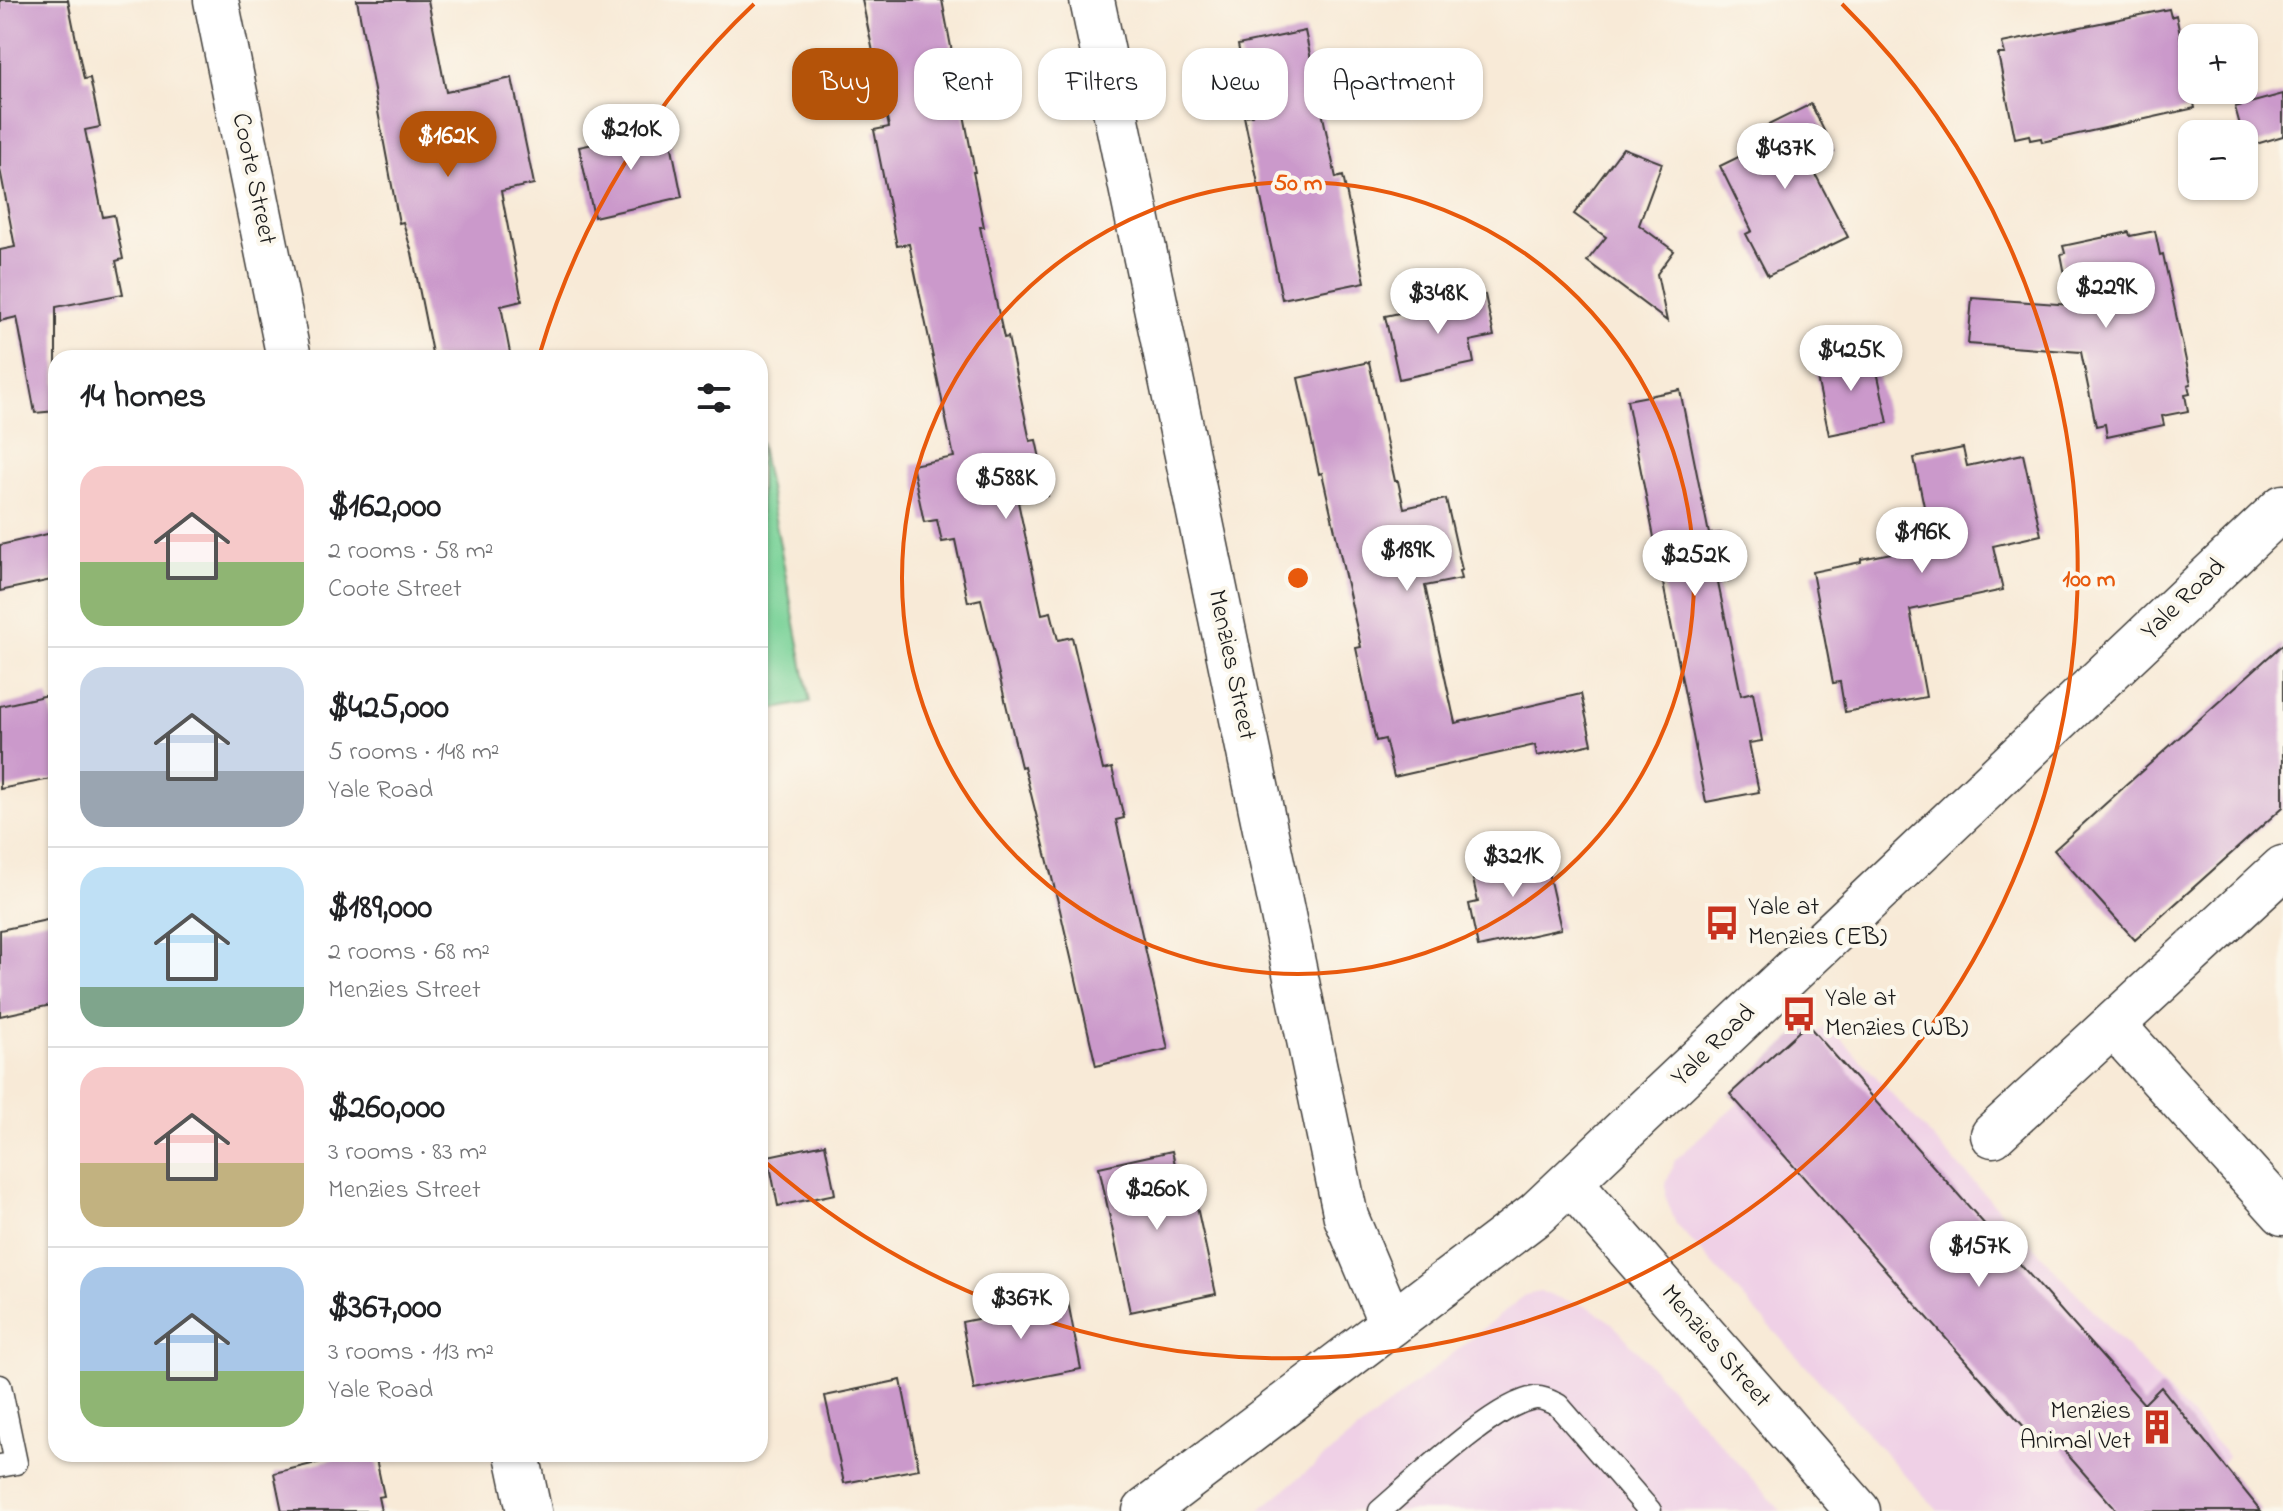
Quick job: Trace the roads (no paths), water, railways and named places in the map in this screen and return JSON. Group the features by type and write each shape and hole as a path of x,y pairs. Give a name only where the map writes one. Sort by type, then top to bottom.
{"street":[{"name":"Coote Street","path":"216,0 287,350"},
{"name":"Menzies Street","path":"1092,0 1346,1217 1391,1324"},
{"name":"Yale Road","path":"1145,1511 1536,1214 2283,507"},
{"path":"1993,1135 2283,868"},
{"path":"2113,1025 2283,1213"},
{"name":"Menzies Street","path":"1571,1183 1858,1511"},
{"path":"519,1462 529,1511"}],"lane":[{"path":"0,1386 16,1463 0,1466"},
{"path":"1380,1511 1491,1417 1516,1403 1538,1397 1558,1405 1650,1511"}],"place":[{"name":"Yale at Menzies (EB)","path":"1722,923"},
{"name":"Yale at Menzies (WB)","path":"1799,1014"},
{"name":"Menzies Animal Vet","path":"2157,1427"}]}
